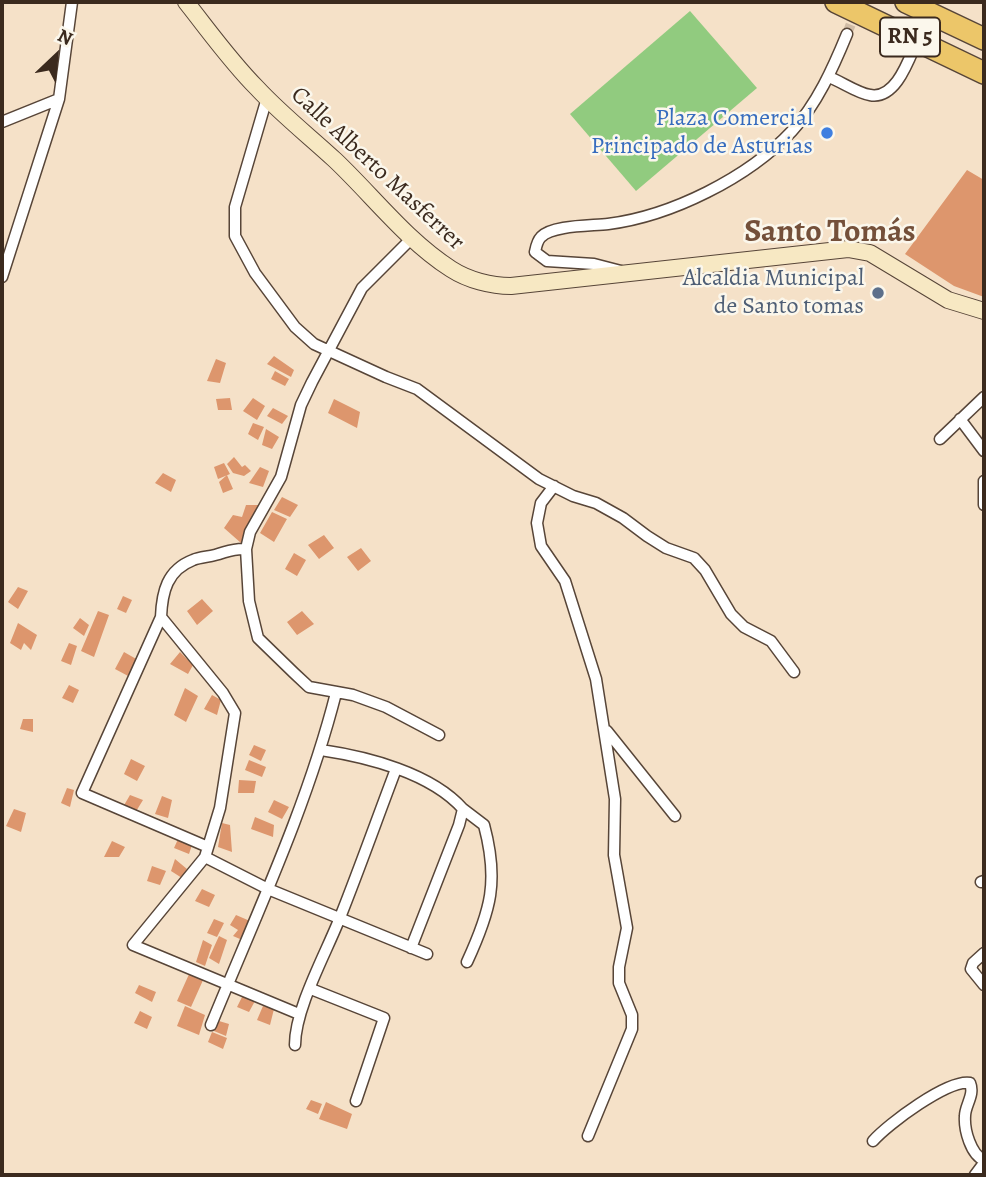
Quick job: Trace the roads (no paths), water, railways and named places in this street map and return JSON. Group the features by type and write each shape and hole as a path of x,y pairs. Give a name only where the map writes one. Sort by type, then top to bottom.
{"highway":[{"name":"RN 5","path":"836,2 984,73"},
{"name":"RN 5","path":"906,2 984,39"}],"main road":[{"name":"Calle Alberto Masferrer","path":"186,2 267,99 334,159 412,238 453,270 493,286 633,274 848,249 870,253 948,300 984,311"}],"street":[{"path":"2,277 59,99 72,2"},
{"path":"633,274 594,264 547,261 536,252 537,243 542,236 557,230 650,216 701,194 768,154 794,129 829,77 847,34"},
{"path":"829,77 869,95 882,94 890,89 901,75 917,41"},
{"path":"2,122 59,99"},
{"path":"267,99 235,206 236,236 255,273 282,312 314,344 417,389 539,479 573,496 596,503 623,517 666,548 694,558 705,570 731,614 744,627 771,641 793,672"},
{"path":"412,238 362,288 328,351 301,405 281,477 250,532 246,549 249,601 258,638 309,687 353,695 386,707 439,734"},
{"path":"940,439 984,397"},
{"path":"960,419 984,452"},
{"path":"984,481 984,505"},
{"path":"554,486 541,503 537,523 541,546 565,581 596,680 617,816 613,832 614,855 627,928 619,967 619,983 632,1015 632,1030 587,1136"},
{"path":"246,549 232,548 217,555 194,559 176,569 162,594 161,617 82,793 206,852 268,889 427,954"},
{"path":"161,617 223,693 235,713 220,808 206,852 133,945 299,1014"},
{"path":"211,1025 268,889 321,750 336,693"},
{"path":"605,729 675,816"},
{"path":"321,750 348,754 396,769 454,799 484,825 493,874 490,904 480,936 467,962"},
{"path":"295,1045 299,1014 340,918 396,769"},
{"path":"411,948 463,809"},
{"path":"984,953 973,963 971,969 984,985"},
{"path":"311,989 384,1018 356,1101"},
{"path":"873,1141 886,1126 952,1085 970,1083 972,1089 964,1116 975,1155 984,1162 975,1175"}],"tunnel":[{"path":"847,34 857,8"}],"place":[{"name":"Plaza Comercial Principado de Asturias","path":"827,133"},
{"name":"Alcaldia Municipal de Santo tomas","path":"878,293"}],"district":[{"name":"Santo Tomás","path":"830,233"}]}
